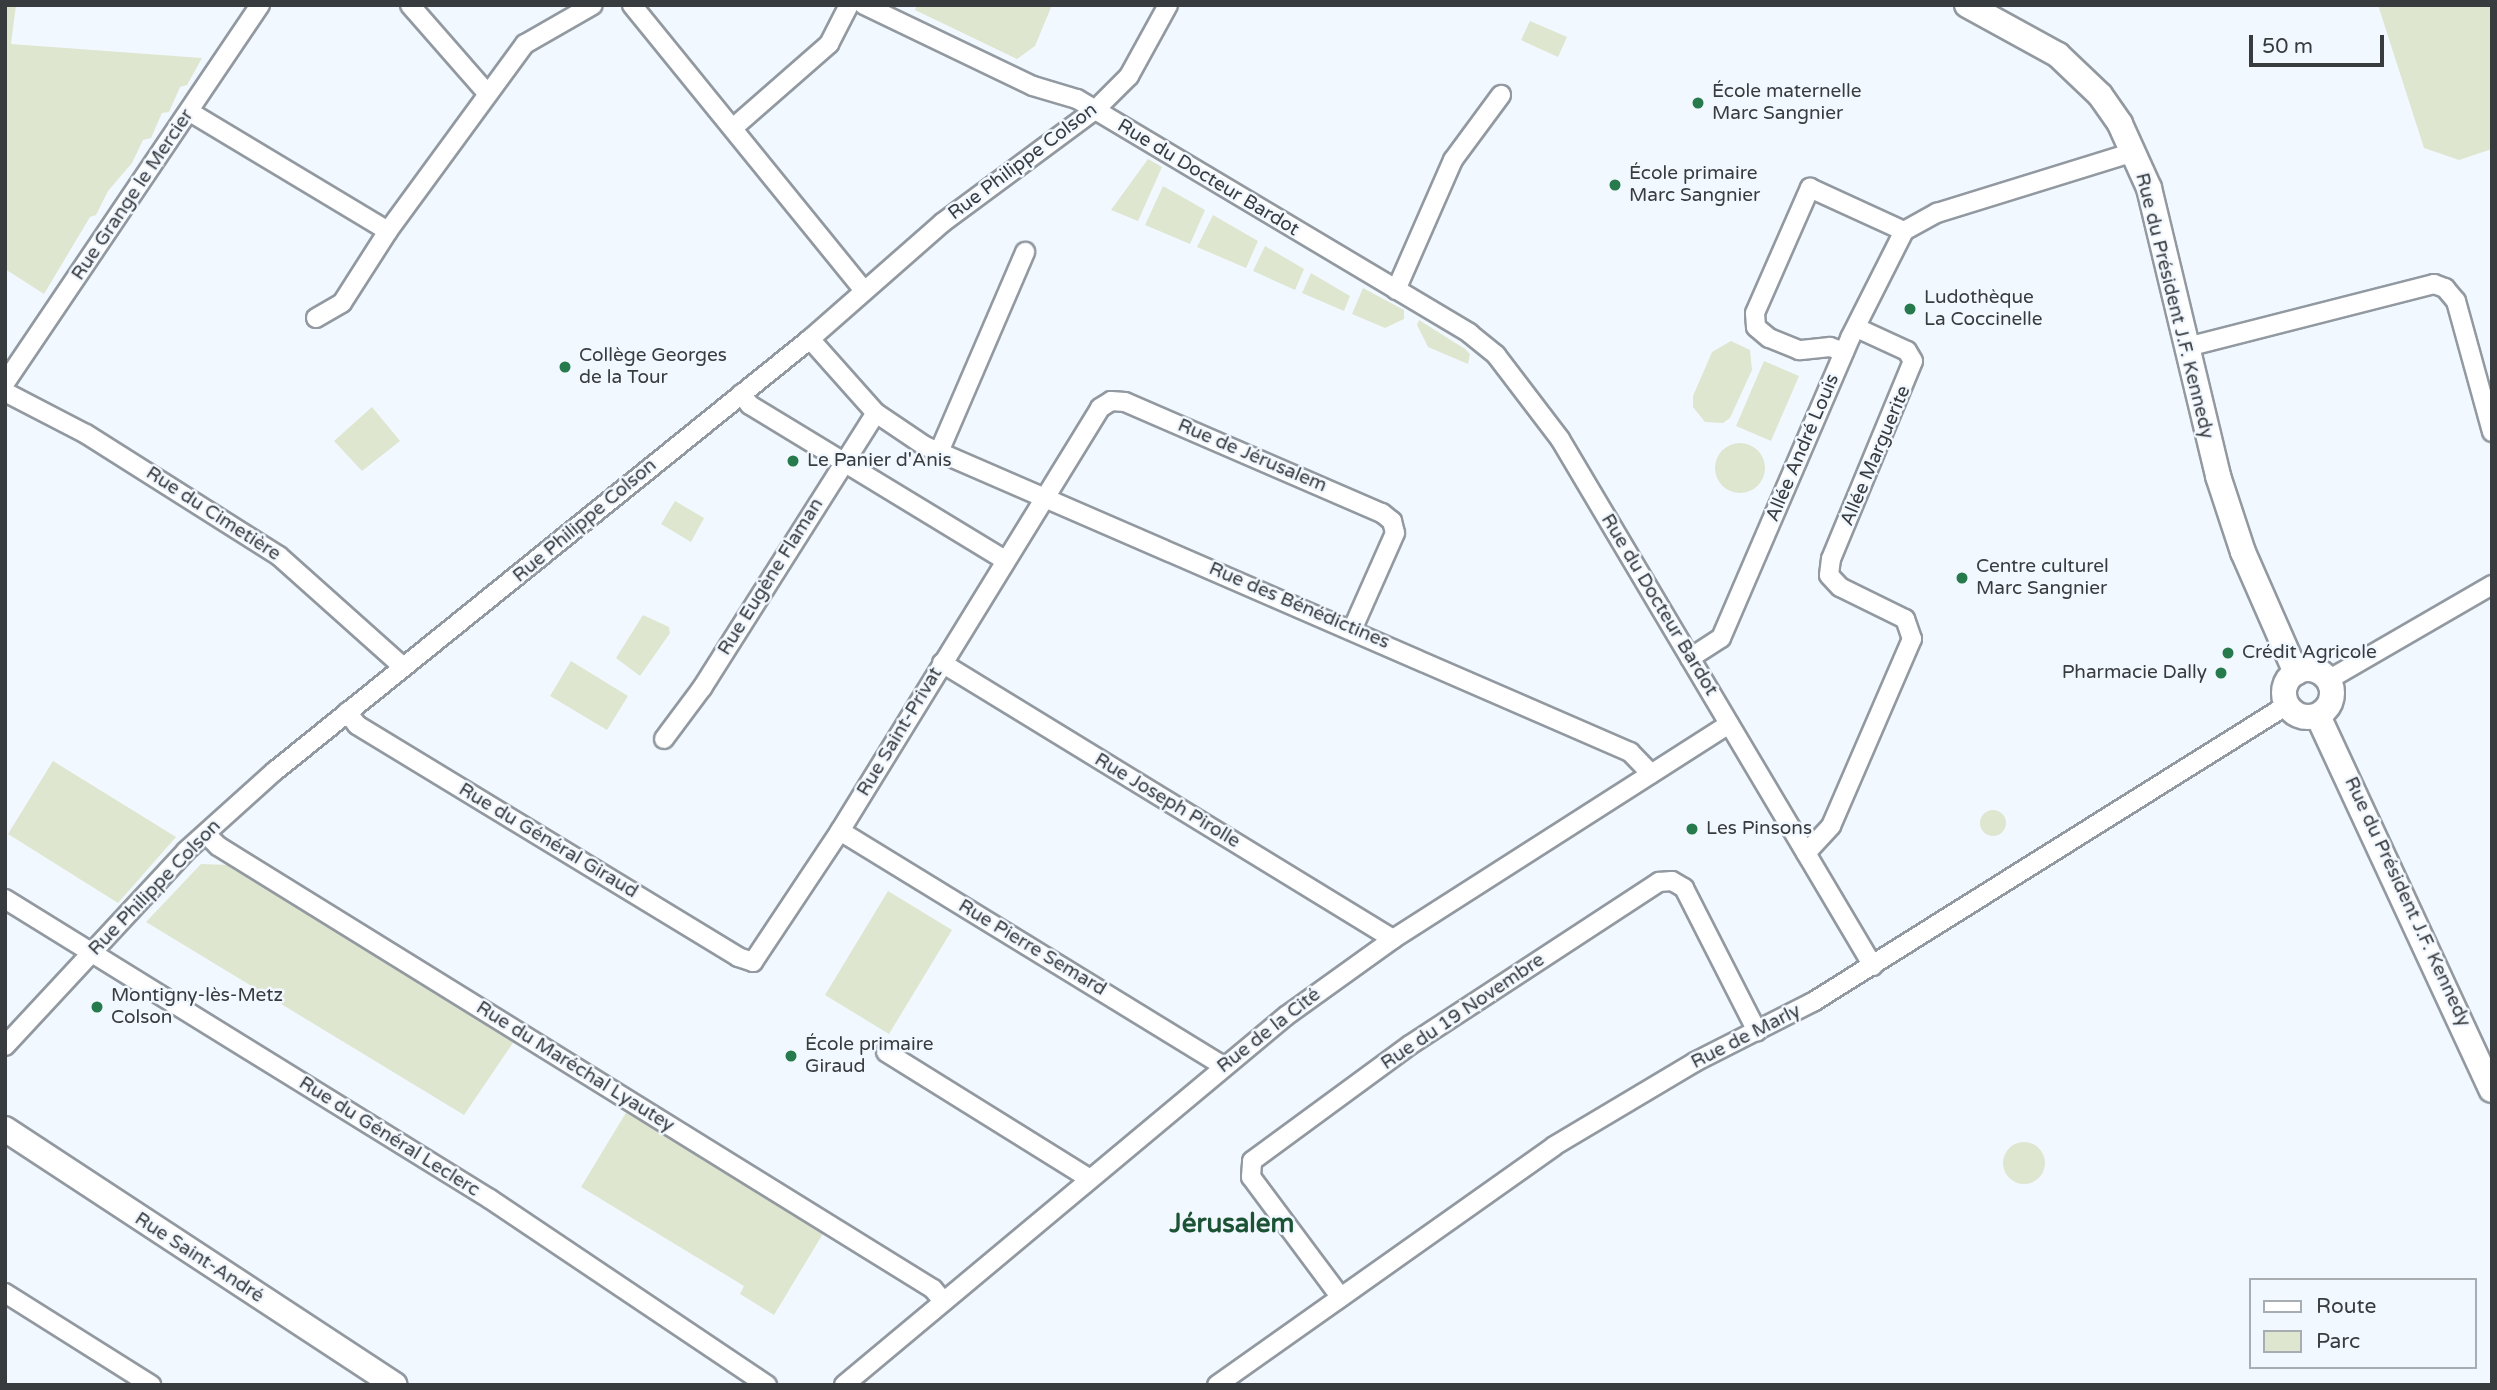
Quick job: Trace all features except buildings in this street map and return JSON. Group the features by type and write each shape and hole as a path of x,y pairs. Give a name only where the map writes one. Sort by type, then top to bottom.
{"street":[{"name":"Rue Grange le Mercier","path":"5,383 260,5"},
{"path":"410,5 488,94"},
{"path":"316,318 342,303 388,231 525,44 593,5"},
{"path":"632,5 864,290"},
{"path":"733,128 829,44 849,5"},
{"name":"Rue du Docteur Bardot","path":"864,5 1033,86 1064,93 1096,109 1480,341 1519,380 1560,439 1872,966"},
{"name":"Rue Philippe Colson","path":"5,1046 206,834 401,665 504,587 810,340 942,223 1096,109 1129,76 1168,5"},
{"name":"Rue du Président J.F. Kennedy","path":"1967,5 2058,55 2101,95 2134,152 2148,188 2214,464 2243,552 2296,673"},
{"path":"1396,289 1452,160 1501,95"},
{"path":"190,112 388,231"},
{"path":"1844,352 1904,231 1937,213 2134,152"},
{"name":"Allée André Louis","path":"1690,658 1721,638 1844,352 1830,347 1798,350 1769,338 1756,327 1755,313 1810,188 1904,231"},
{"path":"939,452 1025,252"},
{"path":"2187,347 2418,285 2445,288 2456,302 2492,432"},
{"name":"Allée Marguerite","path":"1806,853 1831,826 1912,639 1905,619 1840,587 1829,575 1831,559 1913,361 1907,351 1857,328"},
{"name":"Rue des Bénédictines","path":"810,340 876,414 939,452 1353,628 1630,752 1651,774"},
{"name":"Rue du Cimetière","path":"5,392 86,434 279,556 401,665"},
{"path":"741,394 750,405 1005,560"},
{"name":"Rue de Jérusalem","path":"1043,498 1100,408 1111,401 1125,402 1382,513 1392,521 1395,533 1353,628"},
{"name":"Rue Eugène Flaman","path":"664,739 702,688 842,461 876,414"},
{"name":"Rue Saint-Privat","path":"753,962 840,831 1043,498"},
{"path":"2328,680 2492,584"},
{"name":"Rue Joseph Pirolle","path":"942,663 1393,939"},
{"path":"2314,670 2328,680 2331,700 2318,716 2300,716 2287,705 2284,687 2296,673 2314,670"},
{"name":"Rue de Marly","path":"1217,1385 1339,1295 1555,1146 1695,1062 1757,1031 1872,966 2287,705"},
{"name":"Rue du Général Giraud","path":"347,712 357,725 738,957 753,962"},
{"name":"Rue du Président J.F. Kennedy","path":"2318,716 2492,1090"},
{"name":"Rue de la Cité","path":"844,1385 1087,1177 1224,1066 1393,939 1729,724"},
{"name":"Rue Pierre Semard","path":"840,831 1224,1066"},
{"name":"Rue du Maréchal Lyautey","path":"206,834 239,859 933,1289 943,1301"},
{"name":"Rue du 19 Novembre","path":"1339,1295 1251,1177 1252,1161 1410,1045 1659,882 1672,881 1684,888 1757,1031"},
{"name":"Rue du Général Leclerc","path":"5,899 599,1269 766,1385"},
{"path":"886,1052 1087,1177"},
{"name":"Rue Saint-André","path":"5,1129 394,1385"},
{"path":"5,1293 151,1385"}],"green space":[{"path":"5,5 16,5 11,44 202,58 187,85 180,87 169,112 162,113 151,138 143,140 132,163 108,191 96,215 90,217 44,294 5,269"},
{"path":"917,5 1052,5 1035,46 1017,59 915,10"},
{"path":"2378,5 2492,5 2492,149 2459,160 2424,148"},
{"path":"1530,21 1567,37 1558,57 1521,40"},
{"path":"1148,159 1162,167 1138,221 1111,210"},
{"path":"1163,186 1205,210 1190,244 1145,225"},
{"path":"1213,215 1258,241 1246,268 1197,247"},
{"path":"1265,246 1304,269 1295,290 1253,271"},
{"path":"1311,273 1350,296 1344,311 1302,293"},
{"path":"1363,288 1404,310 1404,319 1385,328 1352,314"},
{"path":"1419,320 1465,349 1470,354 1468,364 1428,347 1417,325"},
{"path":"1731,341 1750,350 1752,370 1730,418 1723,423 1705,422 1693,407 1693,396 1712,352"},
{"path":"1764,361 1799,376 1771,441 1736,426"},
{"path":"372,407 400,441 362,471 334,441"},
{"path":"1740,443 1758,450 1765,468 1758,486 1740,493 1722,486 1715,468 1722,450"},
{"path":"675,501 704,518 691,542 661,524"},
{"path":"643,615 669,627 670,633 640,676 616,658"},
{"path":"571,661 628,696 607,730 550,696"},
{"path":"53,761 176,837 118,903 8,834"},
{"path":"1993,810 2002,814 2006,823 2002,832 1993,836 1984,832 1980,823 1984,814"},
{"path":"201,864 229,865 515,1040 464,1115 146,922"},
{"path":"888,891 952,930 889,1034 825,995"},
{"path":"627,1111 824,1232 774,1315 740,1294 744,1286 581,1187"},
{"path":"2024,1142 2039,1148 2045,1163 2039,1178 2024,1184 2009,1178 2003,1163 2009,1148"}],"place":[{"name":"École maternelle Marc Sangnier","path":"1698,103"},
{"name":"École primaire Marc Sangnier","path":"1615,185"},
{"name":"Ludothèque La Coccinelle","path":"1910,309"},
{"name":"Collège Georges de la Tour","path":"565,367"},
{"name":"Le Panier d'Anis","path":"793,461"},
{"name":"Centre culturel Marc Sangnier","path":"1962,578"},
{"name":"Crédit Agricole","path":"2228,653"},
{"name":"Pharmacie Dally","path":"2221,673"},
{"name":"Les Pinsons","path":"1692,829"},
{"name":"Montigny-lès-Metz Colson","path":"97,1007"},
{"name":"École primaire Giraud","path":"791,1056"}],"district":[{"name":"Jérusalem","path":"1232,1224"}]}
